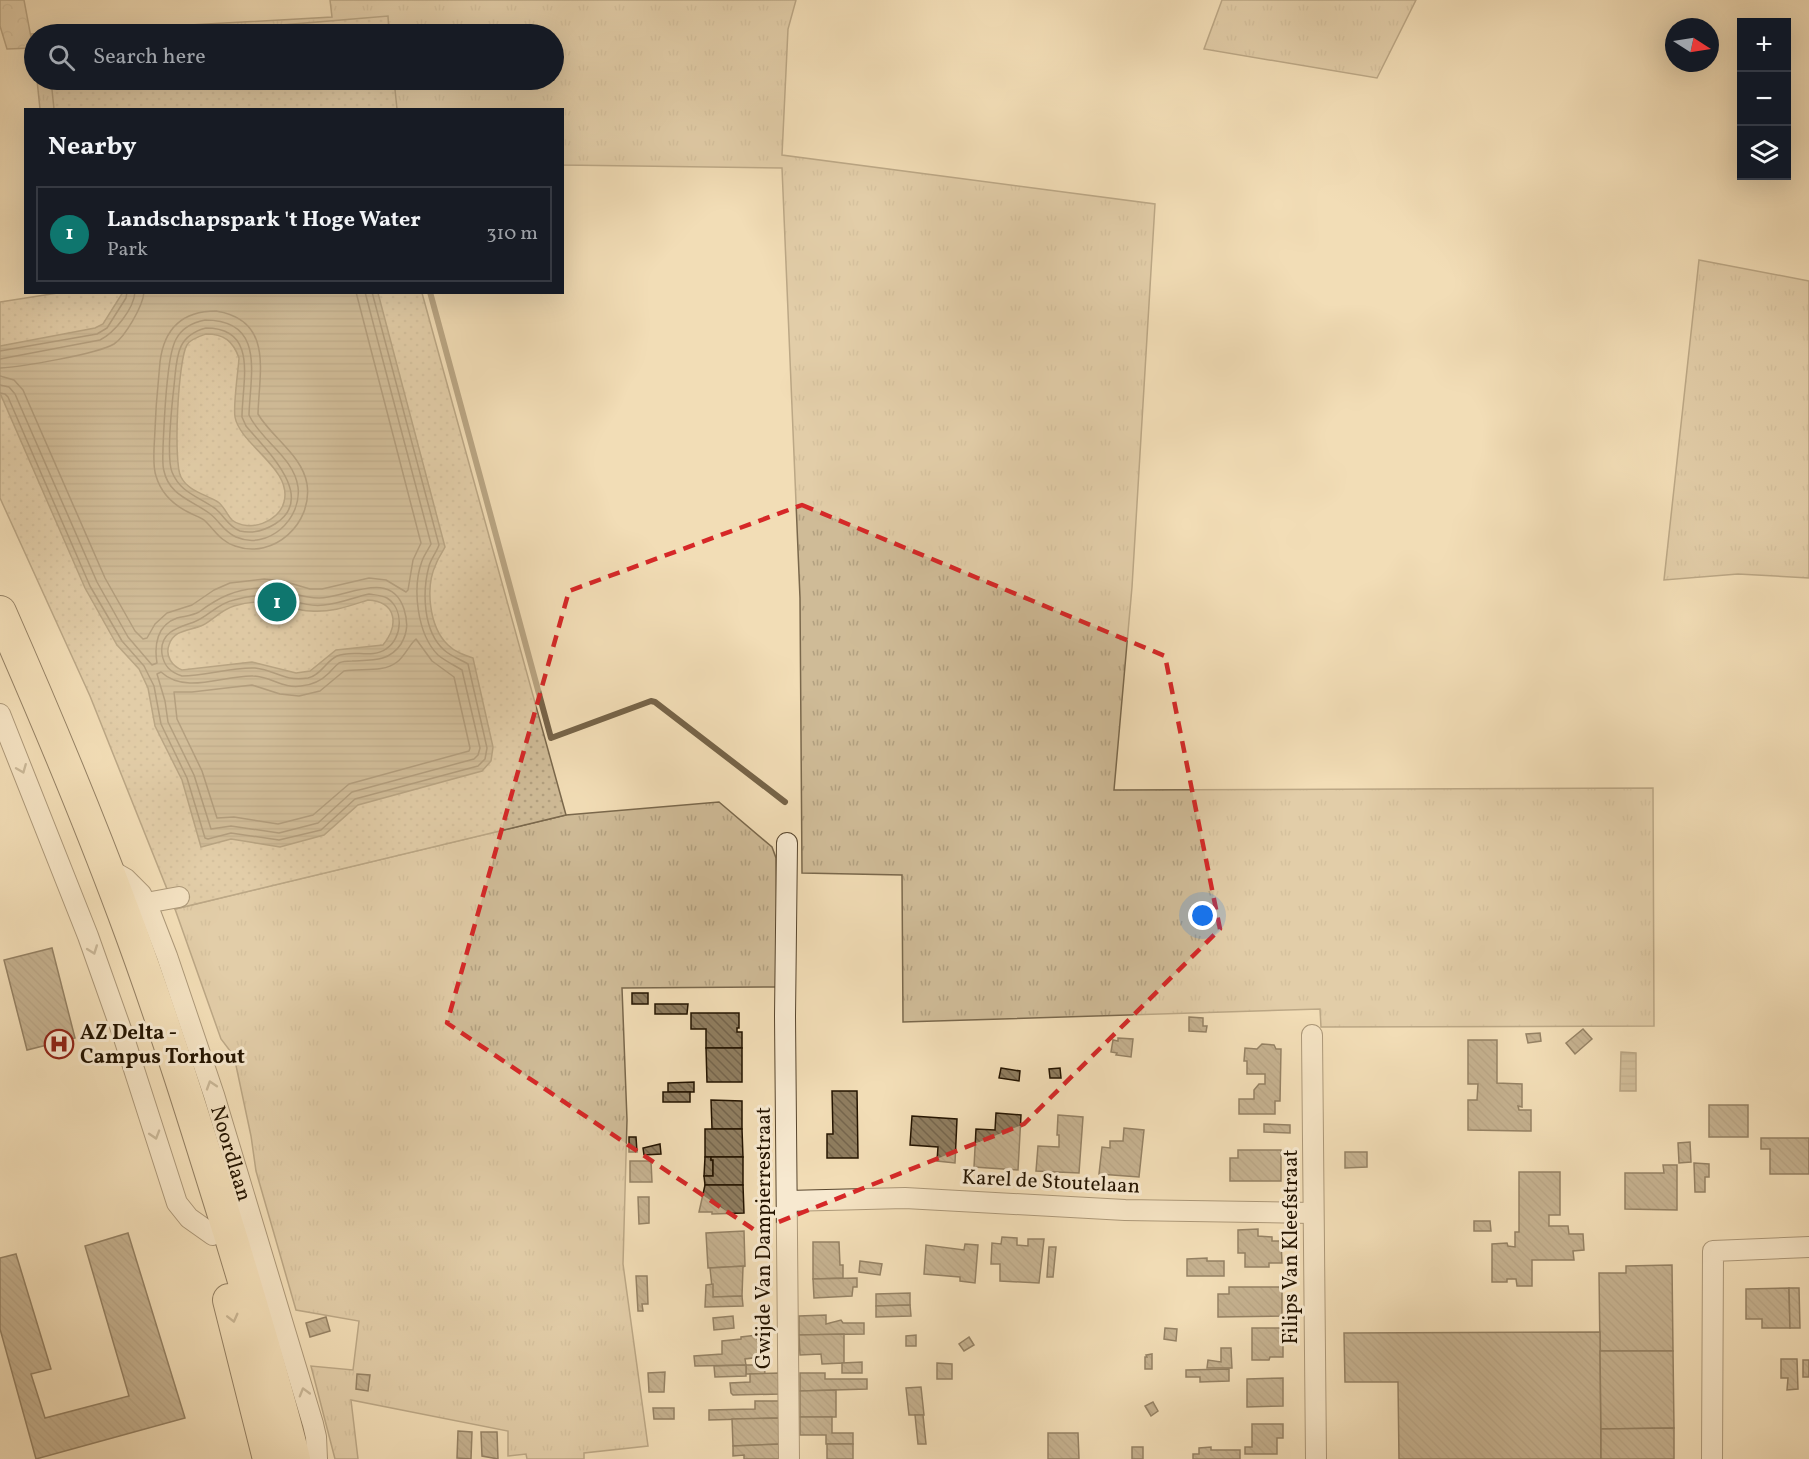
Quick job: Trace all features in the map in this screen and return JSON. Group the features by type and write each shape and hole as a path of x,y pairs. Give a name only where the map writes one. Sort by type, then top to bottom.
{"main road":[{"name":"Noordlaan","path":"0,612 71,778 148,980 192,1112 270,1367 294,1459"},
{"name":"Noordlaan","path":"0,649 73,825 123,958 174,1109 213,1235 269,1459"}],"street":[{"path":"0,714 88,936 177,1203 189,1218 213,1235"},
{"name":"Gwijde Van Dampierrestraat","path":"787,843 789,1459"},
{"name":"Noordlaan","path":"106,868 126,879 141,894 167,956 221,1118 313,1424 317,1459"},
{"path":"146,903 179,897"},
{"name":"Filips Van Kleefstraat","path":"1312,1035 1316,1459"},
{"name":"Karel de Stoutelaan","path":"787,1201 905,1198 1125,1210 1313,1213"},
{"path":"1712,1459 1713,1251 1809,1247"}],"highlighted area":[{"path":"802,505 1165,656 1220,929 1024,1124 756,1231 447,1023 569,591"}],"green space":[{"path":"0,0 24,0 28,24 24,24 24,48 7,49 0,26"},
{"path":"330,0 796,0 788,29 782,155 1155,204 1132,587 1114,790 1653,788 1654,1026 1321,1027 1320,1009 903,1022 902,875 802,873 800,598 782,168 564,165 564,108 40,108 38,90 564,90 564,24 208,24 332,17"},
{"path":"1222,0 1416,0 1377,78 1204,49"},
{"path":"388,16 388,24 294,24"},
{"path":"52,90 395,90 397,108 54,108"},
{"path":"1699,260 1809,281 1809,578 1738,574 1664,580"},
{"path":"51,294 422,294 566,815 175,909 90,696 0,498 0,302"},
{"path":"719,802 772,847 776,858 778,987 622,988 627,1120 623,1264 648,1446 584,1453 584,1459 527,1459 526,1454 508,1456 508,1431 351,1400 358,1459 335,1459 311,1366 353,1370 359,1321 296,1310 256,1171 234,1056 221,1039 175,909 566,815"}],"water":[{"path":"122,294 378,294 445,547 437,562 431,584 433,618 448,645 473,658 493,747 491,761 482,771 358,805 324,835 280,847 231,839 201,847 182,780 155,726 148,688 139,669 117,645 85,588 0,393 0,346 95,328 103,324","holes":["206,334 218,335 231,343 239,358 235,397 235,417 239,427 274,468 285,490 284,502 276,515 270,520 255,525 239,524 232,520 220,504 192,489 184,482 179,468 177,433 179,389 184,354 187,345 195,338","368,600 378,602 390,610 393,622 383,645 336,650 310,671 296,673 252,662 182,670 175,666 169,657 169,645 175,636 203,625 234,606 268,602 302,610 325,611"]},
{"path":"1621,1052 1636,1053 1636,1091 1620,1091"}],"building":[{"path":"52,948 75,1038 27,1050 4,960"},
{"path":"632,993 648,993 648,1004 632,1004"},
{"path":"655,1004 688,1004 687,1014 655,1014"},
{"path":"691,1013 739,1013 737,1032 742,1032 742,1048 706,1048 706,1029 691,1029"},
{"path":"1189,1017 1203,1018 1203,1026 1207,1026 1206,1032 1189,1031"},
{"path":"1583,1029 1592,1039 1575,1054 1566,1043"},
{"path":"1540,1033 1541,1041 1528,1043 1526,1034"},
{"path":"1118,1038 1133,1039 1131,1057 1111,1052 1113,1040 1118,1041"},
{"path":"1468,1040 1497,1040 1497,1083 1522,1084 1522,1107 1518,1106 1519,1110 1531,1110 1531,1131 1468,1130 1468,1100 1477,1100 1478,1084 1468,1084"},
{"path":"1262,1044 1274,1045 1276,1049 1281,1049 1280,1101 1275,1101 1275,1114 1239,1114 1239,1099 1254,1099 1254,1090 1259,1084 1265,1084 1265,1074 1247,1074 1247,1061 1244,1061 1245,1048 1257,1049"},
{"path":"706,1048 742,1048 742,1082 707,1082"},
{"path":"1001,1068 1020,1071 1019,1081 999,1078"},
{"path":"1060,1068 1061,1078 1050,1078 1049,1069"},
{"path":"694,1082 694,1092 668,1092 668,1083"},
{"path":"832,1091 857,1091 858,1158 827,1158 827,1134 833,1134"},
{"path":"663,1092 690,1092 690,1102 663,1102"},
{"path":"711,1100 742,1101 742,1129 712,1129"},
{"path":"1709,1105 1748,1105 1748,1137 1709,1137"},
{"path":"996,1113 1021,1115 1018,1170 974,1167 976,1129 995,1130"},
{"path":"1058,1115 1083,1117 1079,1173 1036,1171 1038,1146 1059,1147"},
{"path":"912,1116 957,1119 955,1163 937,1161 938,1147 910,1145"},
{"path":"1264,1124 1290,1125 1290,1133 1264,1132"},
{"path":"1124,1128 1144,1130 1139,1177 1099,1174 1102,1147 1110,1148 1110,1141 1123,1141"},
{"path":"705,1129 742,1129 743,1157 705,1157"},
{"path":"629,1137 636,1137 637,1152 629,1152"},
{"path":"1761,1138 1809,1138 1809,1174 1770,1174 1770,1149 1761,1149"},
{"path":"1690,1142 1691,1162 1679,1163 1678,1143"},
{"path":"660,1144 661,1154 644,1155 643,1148"},
{"path":"1238,1150 1281,1150 1281,1181 1230,1181 1230,1158 1238,1158"},
{"path":"1345,1152 1367,1152 1367,1167 1345,1168"},
{"path":"1297,1155 1297,1179 1288,1179 1288,1156"},
{"path":"705,1157 711,1157 713,1160 713,1176 704,1176"},
{"path":"711,1157 743,1157 743,1185 705,1185 704,1176 713,1176"},
{"path":"630,1161 651,1161 652,1182 630,1182"},
{"path":"1694,1163 1709,1164 1709,1177 1705,1177 1705,1192 1695,1192"},
{"path":"1663,1165 1677,1165 1677,1210 1625,1209 1625,1173 1664,1173"},
{"path":"1519,1172 1560,1172 1560,1215 1549,1215 1549,1226 1568,1226 1569,1234 1583,1234 1584,1250 1573,1251 1574,1260 1532,1260 1532,1286 1517,1286 1516,1279 1507,1279 1507,1282 1492,1282 1492,1244 1507,1243 1508,1246 1515,1247 1515,1232 1519,1232"},
{"path":"705,1185 743,1185 744,1213 699,1212"},
{"path":"638,1197 649,1197 649,1223 639,1224"},
{"path":"1474,1221 1490,1221 1491,1231 1474,1231"},
{"path":"1258,1229 1258,1236 1272,1237 1272,1241 1281,1241 1282,1263 1269,1263 1269,1267 1245,1267 1245,1253 1238,1253 1238,1230"},
{"path":"744,1231 745,1266 708,1268 706,1233"},
{"path":"128,1233 185,1418 36,1459 0,1329 0,1258 16,1254 51,1369 31,1374 45,1418 129,1396 85,1246"},
{"path":"1002,1237 1017,1238 1017,1245 1028,1246 1028,1239 1044,1239 1039,1283 1000,1281 1000,1264 991,1264 992,1243 1001,1244"},
{"path":"813,1242 839,1242 843,1278 813,1279"},
{"path":"965,1244 978,1245 975,1283 960,1281 960,1277 924,1274 926,1245 964,1250"},
{"path":"1049,1247 1056,1247 1053,1277 1047,1277"},
{"path":"1207,1258 1207,1261 1224,1261 1224,1276 1187,1276 1187,1259"},
{"path":"860,1261 882,1264 880,1275 859,1272"},
{"path":"1672,1265 1673,1351 1600,1351 1599,1273 1626,1273 1626,1266"},
{"path":"745,1266 743,1267 742,1296 713,1297 710,1268"},
{"path":"636,1276 647,1276 648,1304 642,1304 643,1311 638,1311"},
{"path":"857,1278 857,1287 853,1287 852,1296 814,1298 813,1279"},
{"path":"713,1284 713,1297 742,1296 743,1306 705,1307 706,1285"},
{"path":"1229,1287 1282,1287 1282,1316 1218,1317 1218,1294 1229,1294"},
{"path":"1789,1288 1790,1328 1762,1328 1762,1319 1746,1319 1746,1289"},
{"path":"1789,1288 1799,1288 1800,1328 1790,1328"},
{"path":"910,1293 910,1305 876,1306 876,1294"},
{"path":"910,1305 911,1316 876,1317 876,1306"},
{"path":"826,1315 826,1324 841,1320 843,1323 864,1323 864,1334 799,1335 799,1316"},
{"path":"733,1316 734,1328 714,1330 713,1318"},
{"path":"326,1317 330,1331 310,1337 306,1323"},
{"path":"1165,1328 1177,1329 1176,1341 1164,1339"},
{"path":"1252,1328 1283,1328 1283,1357 1252,1360"},
{"path":"1600,1332 1601,1459 1399,1459 1398,1382 1345,1382 1344,1333"},
{"path":"844,1334 844,1363 822,1364 821,1354 800,1355 799,1335"},
{"path":"757,1335 757,1339 767,1338 769,1356 745,1359 746,1365 695,1366 694,1356 722,1354 722,1341"},
{"path":"916,1335 916,1346 906,1346 906,1336"},
{"path":"969,1337 974,1345 964,1351 959,1344"},
{"path":"1221,1348 1231,1348 1232,1368 1207,1368 1208,1360 1221,1362"},
{"path":"1600,1351 1673,1351 1674,1428 1601,1429"},
{"path":"1152,1354 1152,1369 1145,1369 1145,1357"},
{"path":"1781,1359 1797,1359 1798,1389 1787,1390 1788,1378 1781,1378"},
{"path":"1803,1360 1809,1360 1809,1377 1803,1377"},
{"path":"862,1362 862,1373 842,1373 842,1363"},
{"path":"937,1363 952,1364 952,1379 937,1379"},
{"path":"746,1365 764,1365 765,1374 746,1374"},
{"path":"746,1365 746,1376 715,1377 714,1366"},
{"path":"1229,1369 1229,1381 1200,1382 1200,1377 1186,1377 1186,1370"},
{"path":"665,1372 664,1392 649,1392 648,1373"},
{"path":"779,1373 780,1394 733,1395 731,1393 730,1383 750,1382 750,1374"},
{"path":"800,1373 825,1373 825,1379 867,1379 867,1389 800,1391"},
{"path":"357,1374 370,1375 368,1391 356,1389"},
{"path":"1283,1378 1283,1406 1247,1407 1247,1379"},
{"path":"921,1387 924,1415 909,1415 906,1388"},
{"path":"836,1390 836,1417 800,1417 800,1391"},
{"path":"755,1401 780,1401 780,1418 709,1420 709,1410 755,1409"},
{"path":"1153,1402 1158,1411 1151,1416 1145,1406"},
{"path":"653,1408 674,1408 674,1419 654,1419"},
{"path":"915,1415 923,1415 926,1444 918,1444"},
{"path":"800,1417 832,1417 832,1433 853,1433 853,1444 826,1444 826,1435 800,1435"},
{"path":"780,1418 780,1444 733,1446 732,1419"},
{"path":"1252,1424 1283,1424 1283,1438 1277,1438 1277,1454 1245,1454 1245,1447 1252,1447"},
{"path":"1674,1428 1674,1459 1601,1459 1601,1429"},
{"path":"458,1431 472,1432 471,1459 457,1458"},
{"path":"481,1432 497,1432 498,1459 482,1456"},
{"path":"1048,1433 1078,1433 1079,1459 1048,1459"},
{"path":"780,1444 780,1459 744,1459 744,1455 733,1456 733,1446"},
{"path":"827,1444 853,1444 853,1459 827,1459"},
{"path":"1132,1447 1143,1447 1143,1459 1132,1459"},
{"path":"1211,1447 1211,1450 1240,1450 1240,1459 1193,1459 1193,1454 1199,1454 1199,1448"}],"waterway":[{"path":"431,294 551,738 651,701 655,702 785,802"}],"place":[{"name":"Landschapspark 't Hoge Water","path":"277,602"},
{"name":"AZ Delta - Campus Torhout","path":"59,1044"}]}
